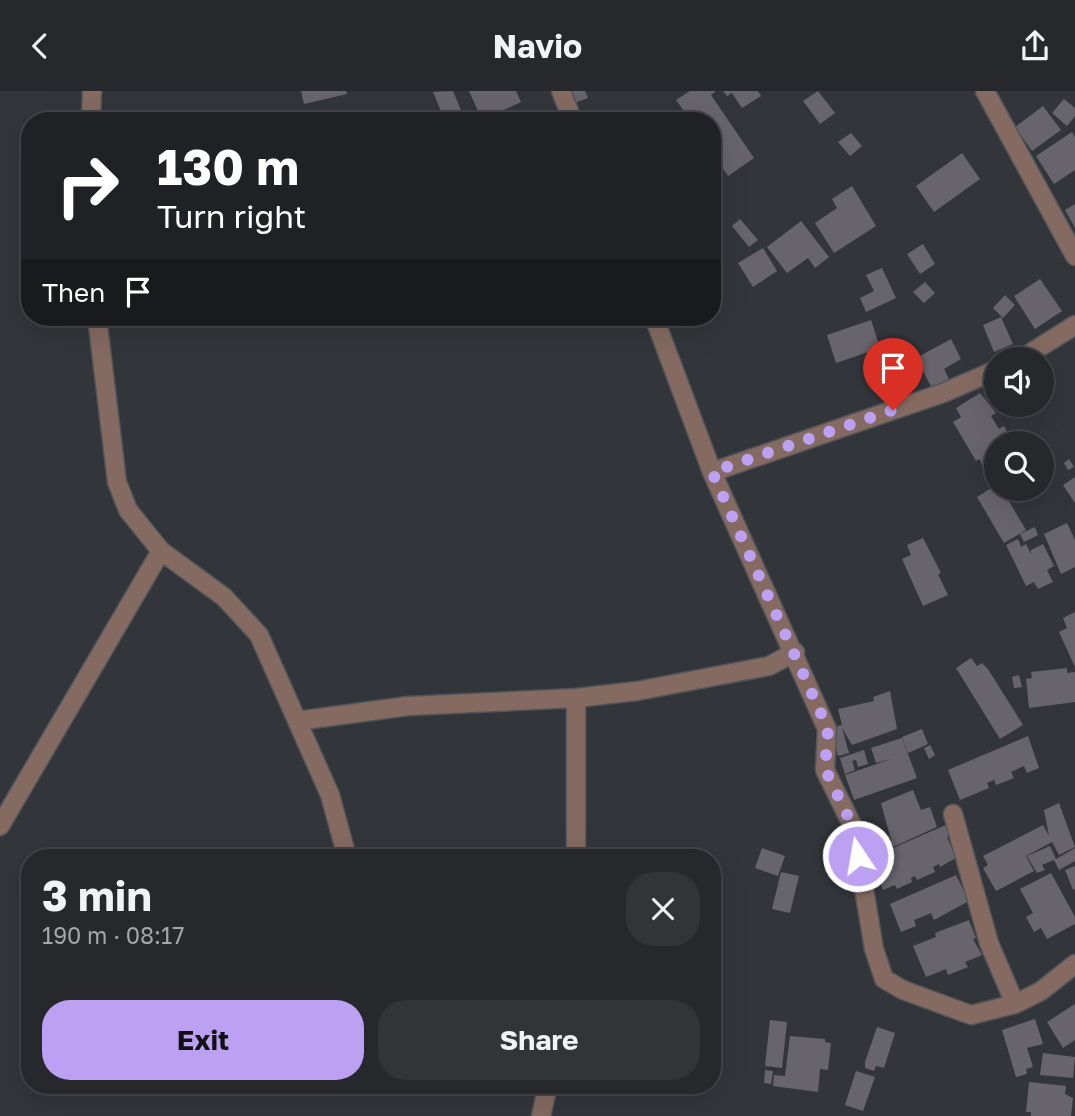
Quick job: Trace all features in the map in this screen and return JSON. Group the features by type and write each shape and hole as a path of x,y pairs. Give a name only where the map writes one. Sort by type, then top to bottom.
{"street":[{"path":"91,112 92,91"},
{"path":"561,91 569,112"},
{"path":"985,91 1075,256"},
{"path":"1040,347 1075,325"},
{"path":"98,326 117,482 128,510 161,551 242,614 259,635 330,795 345,849"},
{"path":"657,326 712,472 828,729 825,769 854,829 874,949 884,979 903,990 971,1015 1015,1004 1041,991 1075,964"},
{"path":"712,472 943,393 984,375"},
{"path":"0,827 161,551"},
{"path":"297,721 408,706 576,698 725,677 769,666 795,652"},
{"path":"576,698 576,849"},
{"path":"953,814 989,943 1015,1004"},
{"path":"541,1116 546,1094"}],"building":[{"path":"301,91 346,91 347,94 304,104"},
{"path":"453,91 462,112 441,112 433,92"},
{"path":"469,91 516,91 521,102 499,112 478,112"},
{"path":"564,91 585,91 588,98 569,105"},
{"path":"690,91 716,91 711,95 754,158 728,176 721,166 721,112 685,112 676,100"},
{"path":"723,91 758,91 761,96 742,108 732,93 727,96"},
{"path":"818,91 835,113 820,124 803,101"},
{"path":"1064,99 1075,108 1075,116 1067,126 1052,113"},
{"path":"1043,106 1061,130 1032,151 1015,127"},
{"path":"1072,132 1075,137 1075,170 1054,184 1036,156"},
{"path":"851,133 862,146 850,156 838,142"},
{"path":"962,153 980,179 934,212 916,186"},
{"path":"852,186 876,226 834,253 815,223 837,208 832,199"},
{"path":"1075,204 1075,228 1065,210"},
{"path":"740,219 758,240 749,247 732,226"},
{"path":"801,221 829,257 815,268 808,258 787,273 767,247"},
{"path":"923,244 935,264 920,274 907,254"},
{"path":"763,248 777,271 753,287 738,263"},
{"path":"882,268 896,298 866,312 860,298 874,291 866,275"},
{"path":"1040,279 1062,311 1035,329 1014,296"},
{"path":"925,282 935,293 924,303 913,292"},
{"path":"1005,295 1015,305 1003,318 993,308"},
{"path":"1001,317 1013,344 992,347 983,325"},
{"path":"871,320 880,348 836,363 827,335"},
{"path":"951,339 961,359 944,369 949,379 932,388 916,358"},
{"path":"980,393 984,398 984,417 992,417 999,429 1004,426 1007,431 984,431 984,472 980,459 976,461 953,422 961,417 956,408"},
{"path":"1069,459 1074,467 1068,470 1064,463"},
{"path":"1075,477 1075,503 1063,485"},
{"path":"984,493 984,501 1009,501 1026,530 1004,543 977,497"},
{"path":"1067,523 1075,540 1075,567 1061,574 1044,534"},
{"path":"1035,527 1038,535 1024,542 1020,534"},
{"path":"923,538 941,573 938,574 948,595 923,606 902,559 911,555 907,545"},
{"path":"1018,539 1021,547 1026,544 1031,554 1031,550 1043,544 1054,566 1047,570 1053,582 1038,589 1034,582 1026,586 1006,545"},
{"path":"1075,612 1075,667 1059,632 1067,628 1063,618"},
{"path":"971,658 977,666 982,663 988,669 1023,725 1000,739 956,668"},
{"path":"1067,668 1067,673 1075,672 1075,702 1029,708 1026,679 1032,678 1031,672"},
{"path":"1019,675 1022,687 1014,688 1012,677"},
{"path":"890,691 897,729 852,745 842,728 849,753 838,756 830,728 842,725 838,709 874,701 873,697"},
{"path":"922,729 928,744 908,753 902,737"},
{"path":"1028,736 1039,768 1027,773 1024,766 1011,772 1014,778 996,785 994,780 987,783 989,788 960,800 948,770"},
{"path":"902,738 917,778 854,800 845,775 891,759 876,763 871,748"},
{"path":"930,745 935,755 929,759 924,748"},
{"path":"864,750 868,764 858,767 856,760 852,761 855,770 845,774 840,758"},
{"path":"913,790 921,810 930,807 937,827 893,847 881,803"},
{"path":"1059,803 1075,847 1059,855 1052,842 1026,856 1034,871 996,891 983,868 988,865 983,856 1043,825 1049,836 1044,810"},
{"path":"948,824 953,835 947,837 956,858 940,867 939,864 933,867 935,872 917,880 915,876 911,878 912,882 897,889 895,885 883,890 870,858"},
{"path":"1050,846 1056,859 1075,848 1075,861 1059,870 1054,860 1042,865 1045,870 1037,873 1027,856"},
{"path":"762,848 785,856 778,876 755,868"},
{"path":"1075,866 1075,889 1073,890 1065,870"},
{"path":"781,872 799,876 790,913 772,909"},
{"path":"1051,873 1075,917 1075,924 1047,939 1041,928 1034,932 1026,917 1033,913 1020,889"},
{"path":"956,875 969,901 934,920 931,913 914,920 916,926 901,932 890,904"},
{"path":"969,920 976,938 973,939 982,955 965,962 968,967 948,975 946,969 926,977 913,946 936,937 935,933"},
{"path":"1075,1004 1075,1040 1063,1048 1047,1022"},
{"path":"1035,1019 1043,1044 1027,1048 1033,1067 1026,1069 1027,1074 1016,1077 1002,1030"},
{"path":"770,1020 787,1022 782,1068 765,1066"},
{"path":"877,1027 895,1033 884,1068 876,1066 874,1071 865,1068 865,1062"},
{"path":"790,1036 825,1039 825,1042 831,1043 828,1070 820,1069 818,1092 773,1086 774,1075 785,1076"},
{"path":"1043,1053 1075,1057 1073,1078 1040,1075"},
{"path":"765,1070 773,1071 771,1084 764,1083"},
{"path":"856,1071 875,1077 863,1111 845,1105"},
{"path":"1029,1082 1066,1086 1065,1094 1073,1098 1071,1116 1031,1116 1031,1112 1026,1112"}],"route":[{"path":"858,856 854,829 825,769 828,729 810,684 712,472 893,410"}]}
